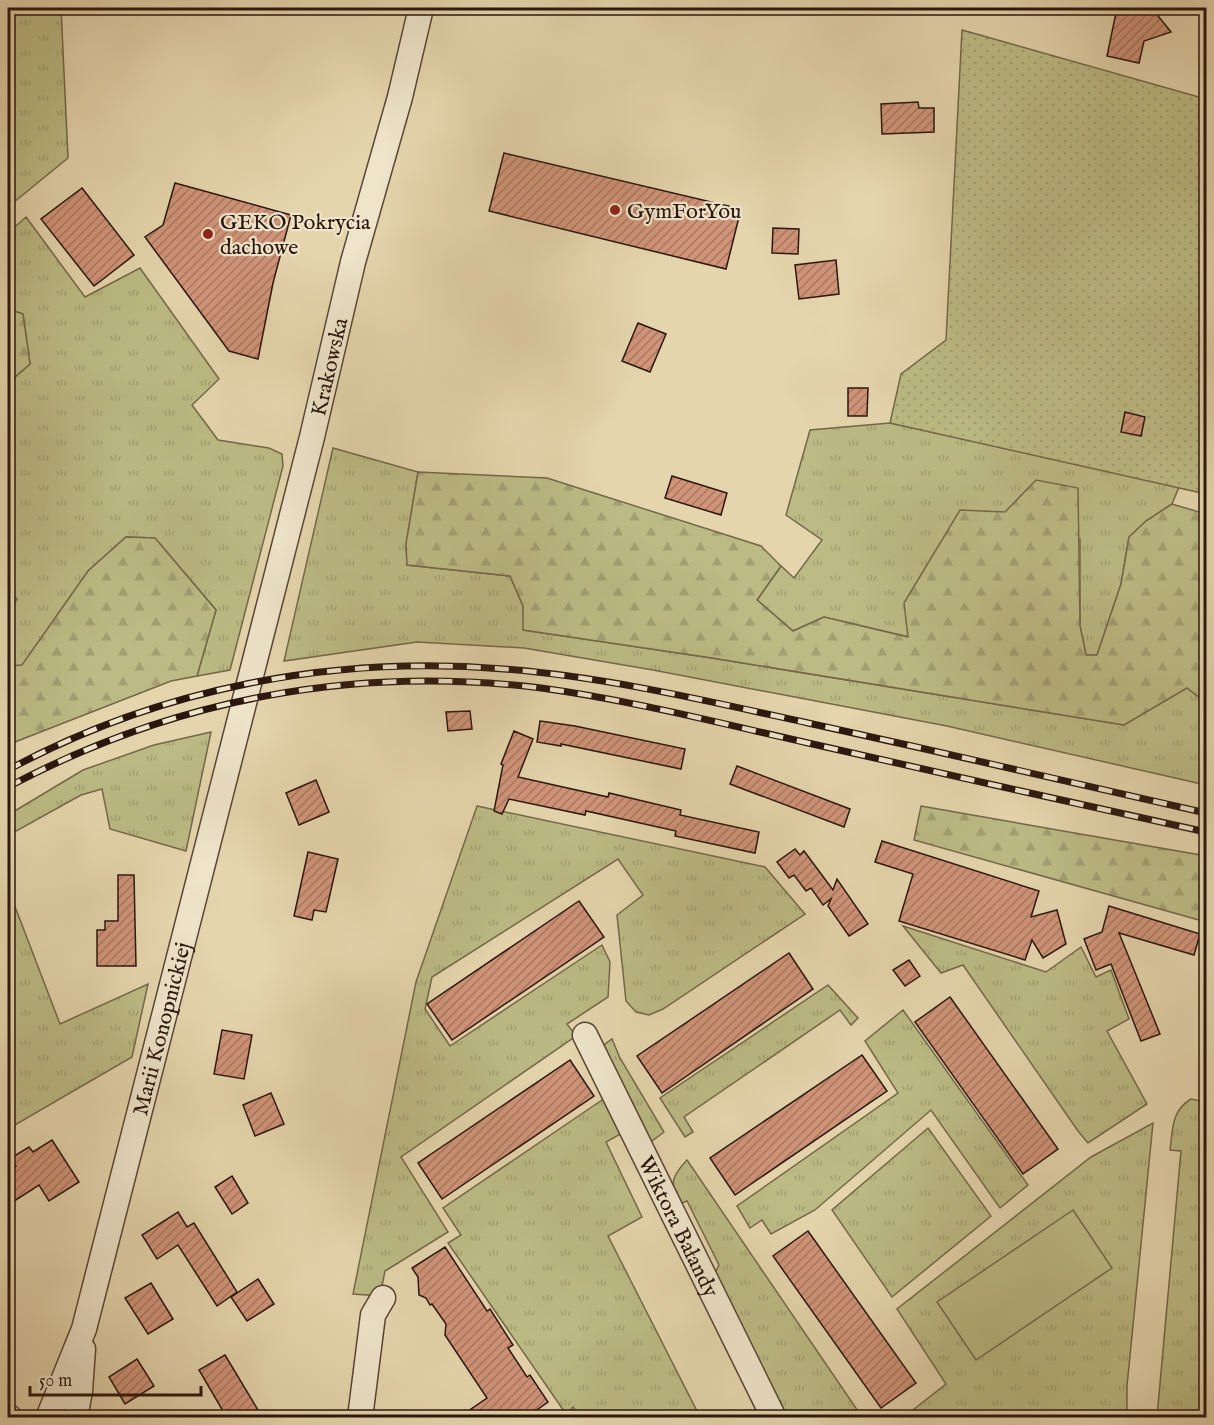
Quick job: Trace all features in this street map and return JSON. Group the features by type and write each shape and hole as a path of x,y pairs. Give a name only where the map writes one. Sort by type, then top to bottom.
{"street":[{"name":"Krakowska","path":"237,726 312,436 353,262 400,97 421,8"},
{"name":"Marii Konopnickiej","path":"48,1418 84,1329 237,726"},
{"name":"Wiktora Bałandy","path":"585,1035 774,1418"},
{"path":"360,1418 373,1315 383,1298"},
{"name":"Marii Konopnickiej","path":"75,1418 80,1391 84,1329"}],"green space":[{"path":"8,8 61,8 68,158 8,207"},
{"path":"962,30 1206,99 1206,494 890,423 901,374 946,340"},
{"path":"26,217 85,297 140,268 219,379 192,405 218,440 269,448 282,454 283,466 230,670 197,676 216,610 155,538 126,537 88,571 22,666 8,666 8,614 17,599 8,592 8,383 30,364 23,314 8,309 8,233"},
{"path":"8,309 23,314 30,364 8,383"},
{"path":"890,423 1179,487 1172,504 1146,521 1129,537 1121,584 1097,655 1086,655 1080,626 1080,539 909,637 824,617 793,631 757,600 781,566 794,578 822,540 786,515 810,430"},
{"path":"333,448 418,472 406,544 407,565 510,576 523,606 524,630 1124,725 1187,687 1206,703 1203,733 1206,735 1206,785 947,726 524,648 417,642 284,661"},
{"path":"418,472 547,478 761,546 781,566 757,600 793,631 824,617 908,637 904,603 960,510 1005,512 1036,480 1078,488 1080,626 1086,655 1097,655 1121,584 1129,537 1146,521 1172,504 1206,514 1206,703 1187,688 1124,725 712,658 523,630 523,606 510,576 407,565 406,544"},
{"path":"126,537 155,538 216,610 197,676 171,681 15,742 8,747 8,666 22,665 88,571"},
{"path":"1206,703 1206,735 1203,733"},
{"path":"211,732 186,851 110,829 102,789 81,795 16,831 8,838 8,815 83,770 154,745"},
{"path":"477,806 765,867 805,914 663,1009 649,1015 636,1012 626,1001 617,915 643,895 618,859 432,977 425,1009 450,1046 602,945 610,962 608,997 567,1024 576,1036 401,1157 448,1232 385,1271 380,1296 353,1294 416,982"},
{"path":"921,806 1206,856 1206,922 914,840"},
{"path":"14,904 60,1024 148,984 132,1057 8,1129 8,908"},
{"path":"903,926 1046,972 1081,947 1096,977 1111,970 1129,1019 1107,1031 1147,1104 1088,1143 963,965 941,973"},
{"path":"828,985 858,1018 851,1025 840,1010 684,1117 693,1132 685,1137 660,1098"},
{"path":"903,1010 1028,1185 1000,1208 931,1110 815,1210 771,1234 762,1220 750,1228 737,1206 898,1093 865,1041"},
{"path":"612,1039 620,1058 664,1132 652,1141 645,1132 601,1047"},
{"path":"605,1098 624,1132 606,1142 642,1217 608,1236 700,1417 580,1417 573,1407 566,1414 448,1243 461,1235 443,1208"},
{"path":"1191,1099 1206,1102 1206,1417 1157,1417 1181,1151 1170,1150 1176,1115"},
{"path":"1153,1123 1127,1386 1127,1417 904,1417 946,1384 897,1309 1091,1157"},
{"path":"928,1128 991,1216 892,1297 832,1210"},
{"path":"687,1160 862,1417 783,1417 714,1275 719,1265 687,1201 679,1204 676,1197 673,1185 675,1176"},
{"path":"1073,1210 1112,1268 976,1360 937,1302"}],"building":[{"path":"1117,8 1154,11 1171,32 1144,41 1139,63 1107,56"},
{"path":"918,102 919,108 934,108 934,132 882,134 881,104"},
{"name":"GymForYou","path":"504,153 741,209 726,269 489,211"},
{"path":"175,183 291,215 273,283 258,359 229,351 145,237 163,225"},
{"path":"82,188 134,255 94,286 41,219"},
{"path":"773,228 799,229 798,254 772,253"},
{"path":"836,260 839,294 799,299 795,265"},
{"path":"638,323 666,334 650,372 622,361"},
{"path":"848,388 868,388 867,416 848,416"},
{"path":"1125,412 1145,417 1141,436 1121,432"},
{"path":"672,476 727,493 721,515 665,498"},
{"path":"470,711 472,729 448,731 446,712"},
{"path":"540,721 685,749 681,769 561,744 561,746 537,742"},
{"path":"514,731 533,739 518,777 608,797 609,793 681,810 680,815 759,832 755,853 675,836 676,831 586,811 585,815 509,799 502,814 494,811 503,765 501,764"},
{"path":"737,766 850,809 844,827 730,784"},
{"path":"316,780 329,812 299,825 286,793"},
{"path":"882,841 1039,891 1031,917 1057,910 1066,944 1043,958 1032,940 1025,960 899,921 913,874 875,862"},
{"path":"795,849 800,855 804,851 833,890 837,879 868,924 849,936 828,906 831,899 823,905 811,888 806,891 794,875 789,878 777,862"},
{"path":"308,852 338,859 326,912 314,910 312,920 294,916"},
{"path":"118,875 134,875 136,966 97,966 97,930 105,930 105,921 118,921"},
{"path":"579,901 604,937 452,1040 427,1004"},
{"path":"1109,906 1200,934 1194,955 1119,933 1160,1034 1141,1041 1111,964 1096,970 1084,939 1102,932"},
{"path":"789,953 813,989 662,1093 637,1056"},
{"path":"909,960 920,976 905,986 893,970"},
{"path":"950,997 1058,1149 1023,1174 915,1022"},
{"path":"222,1030 252,1035 244,1079 214,1074"},
{"path":"862,1055 887,1091 735,1195 710,1158"},
{"path":"570,1060 594,1096 442,1199 418,1163"},
{"path":"271,1093 284,1124 255,1136 243,1105"},
{"path":"52,1140 79,1182 49,1201 39,1185 8,1205 8,1172 16,1166 11,1158 29,1147 33,1152"},
{"path":"232,1176 248,1203 232,1214 215,1187"},
{"path":"178,1212 187,1227 194,1223 237,1292 217,1306 178,1245 157,1259 142,1235"},
{"path":"808,1231 916,1383 881,1408 773,1256"},
{"path":"445,1247 487,1311 490,1309 513,1345 508,1348 527,1377 530,1375 548,1402 525,1418 458,1418 487,1398 445,1335 446,1324 432,1304 430,1305 426,1298 419,1295 418,1277 412,1268"},
{"path":"258,1279 274,1304 247,1321 231,1297"},
{"path":"151,1283 173,1319 148,1334 125,1298"},
{"path":"225,1355 258,1410 246,1418 227,1418 199,1370"},
{"path":"137,1359 154,1386 125,1404 109,1377"}],"railway":[{"path":"8,770 66,742 125,718 186,698 312,673 376,667 440,666 542,673 657,691 1206,813"},
{"path":"8,787 71,757 135,731 200,711 266,696 334,686 402,681 471,682 541,688 641,705 1206,832"}],"place":[{"name":"GymForYou","path":"615,210"},
{"name":"GEKO Pokrycia dachowe","path":"208,234"}]}
